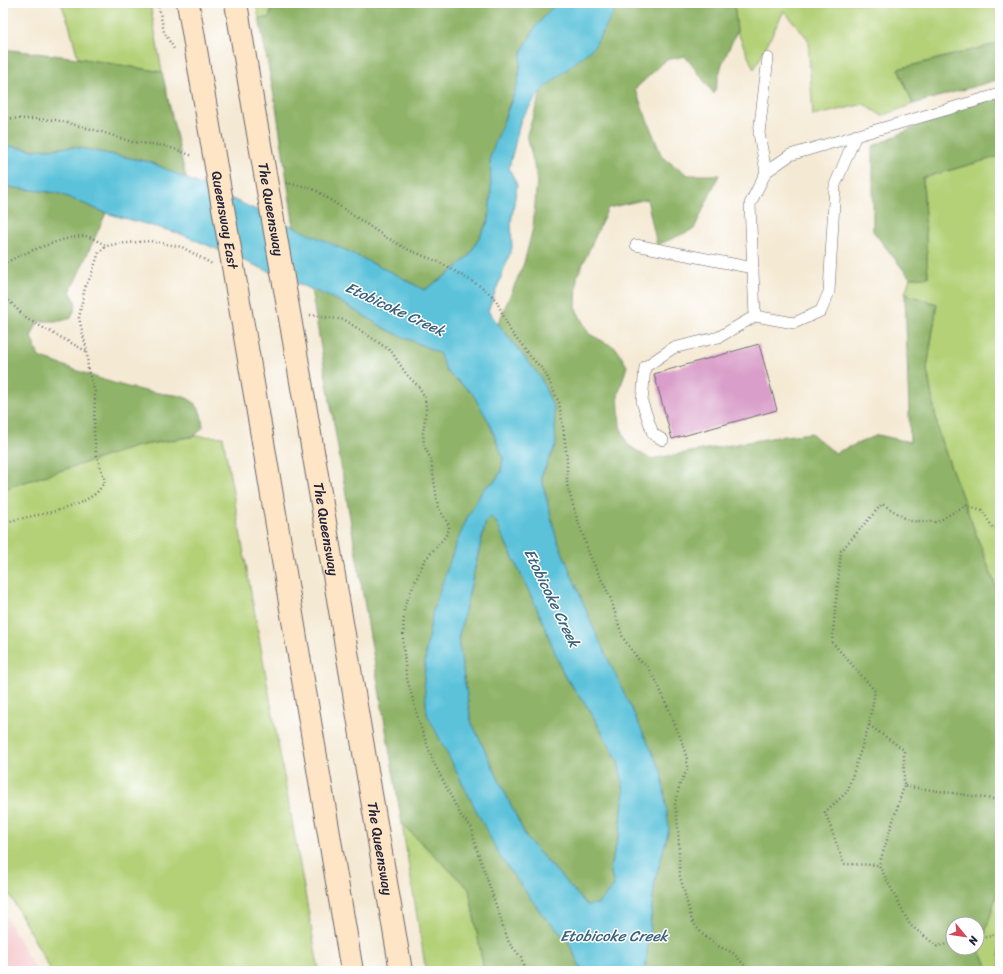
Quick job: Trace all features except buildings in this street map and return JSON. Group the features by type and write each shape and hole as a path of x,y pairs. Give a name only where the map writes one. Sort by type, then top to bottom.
{"main road":[{"name":"Queensway East","path":"188,3 352,971"},
{"name":"The Queensway","path":"236,3 401,971"}],"lane":[{"path":"766,172 759,133 768,58"},
{"path":"755,316 750,204 766,172 790,155 1000,94"},
{"path":"663,440 653,434 642,402 645,368 673,348 719,337 755,316 794,323 820,311 829,292 835,184 856,135"},
{"path":"636,245 753,268"}],"path":[{"path":"158,3 164,32 176,55"},
{"path":"3,118 56,120 102,132 132,142 166,146 194,156"},
{"path":"279,182 308,187 317,191 384,236 410,250 439,262 485,289 496,300 511,332 545,372 559,403 565,440 567,485 588,549 610,597 623,638 638,660 647,668 657,682 681,739 687,759 687,770 680,784 675,803 679,839 680,876 692,921 702,934 718,946 733,953 750,971"},
{"path":"3,264 19,256 68,239 86,236 108,246"},
{"path":"3,296 27,319 87,351"},
{"path":"879,865 844,864 825,812 847,792 869,725 875,691 832,642 841,551 882,504 910,521 937,522 966,505 982,510 993,528 1000,529"},
{"path":"869,725 904,750 904,786 879,865 910,925 937,946 945,944"},
{"path":"904,786 1000,800"},
{"path":"985,937 1000,934"}],"shaded area":[{"path":"3,911 36,971 3,971"}],"green space":[{"path":"61,3 150,3 162,72 78,58 69,24"},
{"path":"256,3 273,3 269,18 259,18"},
{"path":"273,3 556,3 522,51 518,83 506,112 491,191 489,219 469,256 450,273 424,290 395,274 294,227 276,106 259,18 269,18"},
{"path":"614,3 734,3 737,31 722,64 714,94 685,56 666,60 635,89 662,157 688,175 719,175 694,229 657,245 647,199 608,208 577,277 576,309 589,334 616,348 627,366 618,395 620,426 628,445 650,459 777,437 811,433 835,453 878,435 910,442 905,294 937,304 927,369 939,435 1000,598 1000,882 985,934 985,916 945,916 945,956 982,956 990,971 645,971 655,881 669,829 594,629 556,537 541,476 556,445 541,378 498,324 524,263 533,228 537,179 527,134 542,90 564,71 614,12"},
{"path":"734,3 1000,3 1000,43 898,69 913,104 882,116 864,104 813,116 808,39 784,11 754,70 737,31"},
{"path":"1000,43 1000,79 913,104 898,69"},
{"path":"3,49 78,58 162,72 186,178 150,162 74,147 34,150 3,145"},
{"path":"1000,97 1000,156 923,178 928,277 910,278 873,231 873,146 962,106"},
{"path":"1000,156 1000,598 939,435 927,369 937,304 905,294 910,278 928,277 923,178"},
{"path":"7,187 58,193 106,213 70,292 76,305 71,318 61,321 38,321 31,337 39,357 113,383 143,391 181,396 189,399 196,404 201,413 203,427 195,436 138,446 3,489 3,188"},
{"path":"311,289 339,301 386,329 439,353 447,372 472,392 489,422 503,458 501,471 495,481 484,488 426,650 424,681 427,713 542,914 568,941 582,971 484,971 469,889 402,824"},
{"path":"195,436 223,437 319,971 51,971 3,882 3,489 138,446"},
{"path":"491,517 496,522 540,615 564,675 589,709 618,761 624,791 620,831 610,867 614,886 598,904 587,905 527,839 471,721 458,640 486,521"},
{"path":"402,824 469,889 484,971 426,971"},
{"path":"1000,882 1000,971 990,971 982,956 985,956 985,934"}],"water":[{"name":"Etobicoke Creek","path":"556,3 614,3 614,12 594,47 542,90 521,119 509,168 517,185 511,223 512,248 488,311 541,378 554,409 556,445 541,476 556,537 594,629 662,773 669,829 655,881 645,971 582,971 568,941 542,914 500,857 427,714 424,681 426,650 433,610 455,546 468,516 484,488 495,481 501,471 503,458 489,422 472,393 447,372 439,353 386,329 339,301 181,234 106,213 58,193 7,187 3,188 3,145 34,150 74,147 150,162 345,250 424,290 450,273 469,256 489,220 491,191 490,157 518,83 522,51 536,26","holes":["491,517 496,522 540,615 564,675 589,709 618,761 624,791 620,831 610,867 614,886 598,904 587,905 527,839 471,721 458,640 486,521"]}]}
